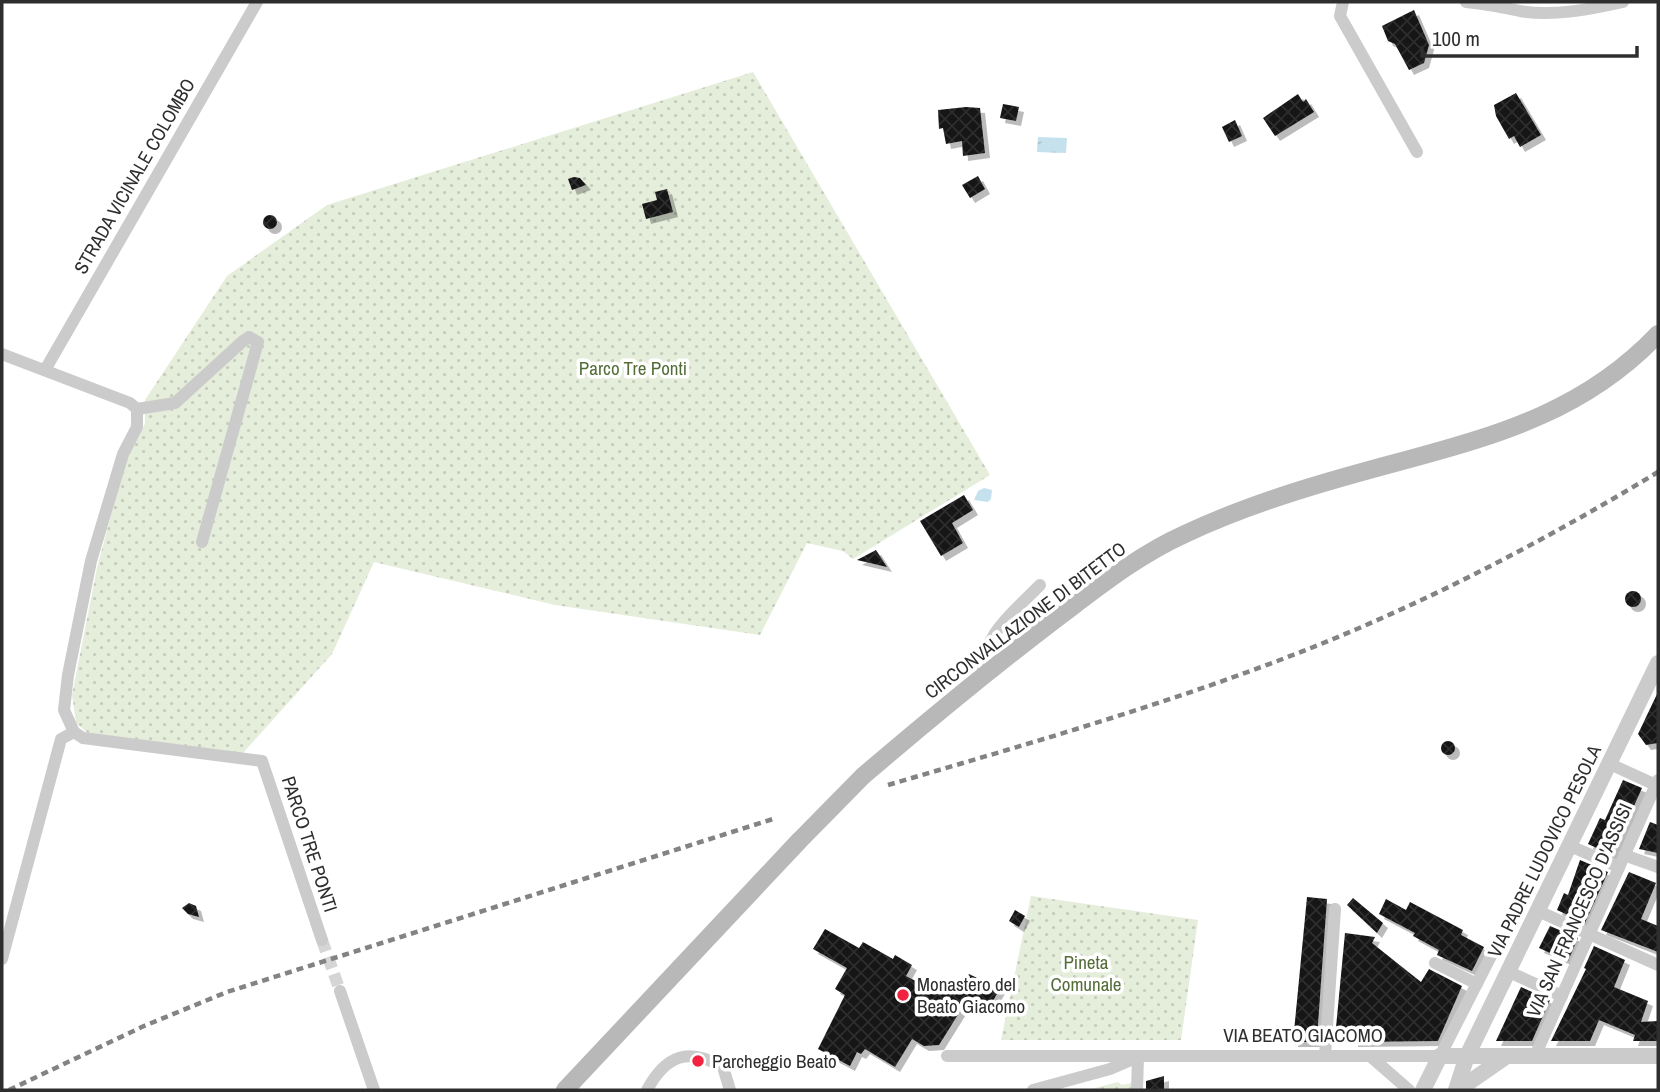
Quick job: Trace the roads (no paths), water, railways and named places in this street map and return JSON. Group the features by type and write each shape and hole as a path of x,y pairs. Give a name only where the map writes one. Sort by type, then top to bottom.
{"main road":[{"name":"CIRCONVALLAZIONE DI BITETTO","path":"565,1090 863,776 983,675 1131,563 1183,535 1238,511 1320,484 1478,442 1530,422 1577,399 1619,371 1658,334"}],"street":[{"name":"STRADA VICINALE COLOMBO","path":"45,370 257,2"},
{"path":"1343,2 1340,16 1417,152"},
{"path":"1466,2 1499,5 1522,11 1577,10 1623,2"},
{"path":"137,409 175,403 243,341 249,337 258,342 202,541"},
{"path":"2,354 130,403 137,409 137,427 123,454 113,485 84,592 65,696 64,710 74,732 61,739 2,960"},
{"path":"983,675 982,655 994,633 1040,585"},
{"name":"VIA PADRE LUDOVICO PESOLA","path":"1457,1090 1467,1056 1658,663"},
{"name":"PARCO TRE PONTI","path":"74,732 83,738 262,761 322,940"},
{"path":"1610,764 1658,784"},
{"name":"VIA SAN FRANCESCO D'ASSISI","path":"1535,1056 1658,784"},
{"path":"1570,846 1621,861 1658,867"},
{"path":"1325,1056 1335,909"},
{"path":"1538,911 1658,965"},
{"path":"1423,1090 1492,954"},
{"path":"1435,963 1477,984"},
{"path":"1509,972 1562,996"},
{"path":"340,991 374,1090"},
{"path":"648,1090 655,1076 671,1060 687,1055 707,1058 723,1067 730,1090"},
{"name":"VIA BEATO GIACOMO","path":"947,1056 1658,1056"},
{"path":"1370,1056 1409,1090"},
{"path":"1457,1090 1507,1056"},
{"path":"1033,1090 1110,1069 1138,1057 1137,1090"}],"water":[{"path":"1038,137 1067,138 1066,153 1037,152"},
{"path":"984,488 992,490 991,499 988,502 974,500 978,491"}],"tunnel":[{"path":"322,940 340,991"}],"railway":[{"path":"888,785 1143,708 1243,674 1340,636 1479,572 1658,472"},
{"path":"9,1090 144,1026 227,992 773,819"}],"place":[{"name":"Monastero del Beato Giacomo","path":"903,995"},
{"name":"Parcheggio Beato","path":"698,1061"}],"park label":[{"name":"Parco Tre Ponti","path":"633,368"},
{"name":"Pineta Comunale","path":"1086,973"}]}
